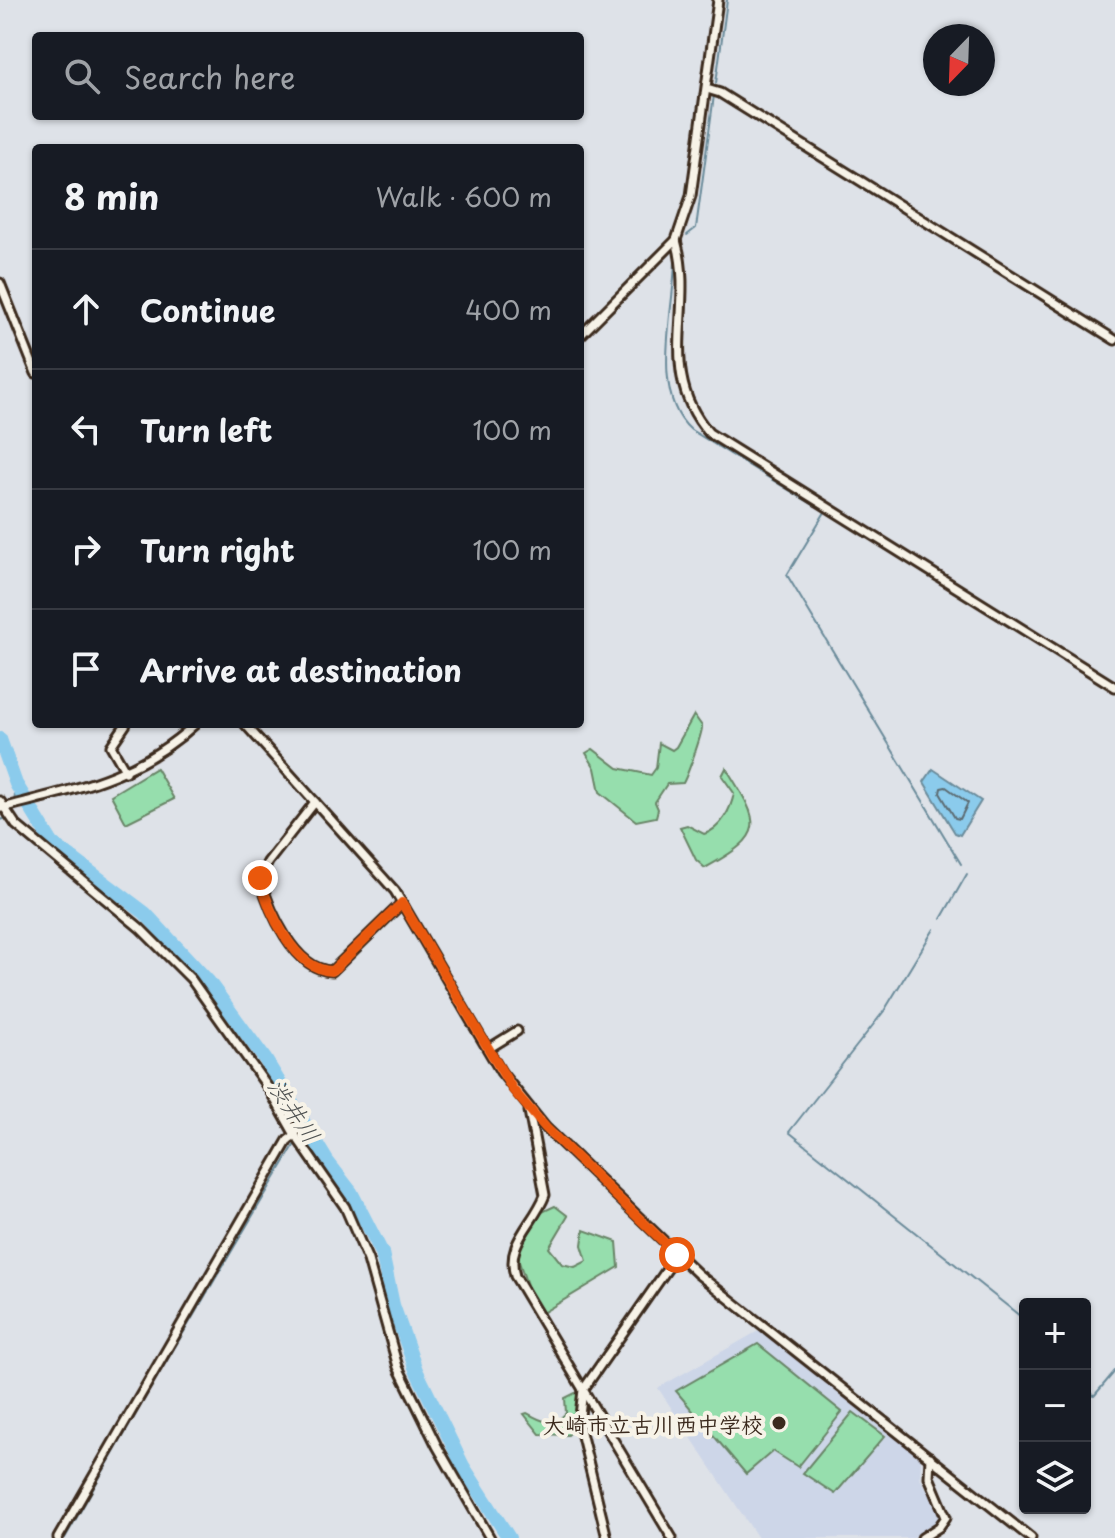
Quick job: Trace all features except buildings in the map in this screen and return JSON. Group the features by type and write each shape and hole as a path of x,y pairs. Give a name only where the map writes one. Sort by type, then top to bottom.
{"street":[{"path":"584,332 676,240 688,211 718,0"},
{"path":"707,89 720,93 1115,340"},
{"path":"676,240 681,270 679,354 683,388 690,411 709,433 1115,687"},
{"path":"0,283 32,363"},
{"path":"123,728 111,746 126,772"},
{"path":"2,806 126,772 154,758 190,728"},
{"path":"249,728 380,874 402,903 488,1049 529,1109 677,1255 1031,1538"},
{"path":"315,802 268,862 260,878 293,948 314,967 332,971 402,903"},
{"path":"2,806 43,849 140,928 191,979 237,1042 295,1135 345,1207 368,1260 398,1367 437,1446 490,1538"},
{"path":"488,1049 517,1031"},
{"path":"529,1109 545,1195 516,1244 512,1266 672,1538"},
{"path":"58,1538 288,1140 295,1135"},
{"path":"607,1538 579,1424 583,1390 677,1255"},
{"path":"922,1538 939,1527 946,1517 929,1477 930,1457"}],"shaded area":[{"name":"大崎市立古川西中学校","path":"760,1330 921,1458 920,1478 941,1513 936,1523 912,1538 758,1538 658,1388"}],"green space":[{"path":"694,715 702,726 691,763 683,783 667,784 655,802 658,809 656,817 636,821 600,792 595,768 586,753 593,749 618,768 651,775 656,768 659,743 672,750 676,747"},
{"path":"156,768 174,799 126,823 111,795"},
{"path":"726,768 746,802 752,826 749,836 740,846 705,868 696,860 680,827 687,825 704,834 720,823 728,812 734,793 722,776"},
{"path":"555,1206 568,1216 549,1248 562,1264 575,1267 587,1261 582,1245 584,1230 617,1242 619,1267 542,1313 528,1288 516,1253 542,1212"},
{"path":"758,1344 842,1412 798,1467 773,1451 746,1474 676,1391"},
{"path":"575,1393 579,1395 577,1426 568,1435 540,1434 524,1414 552,1422 566,1413 565,1398"},
{"path":"853,1412 885,1436 835,1494 803,1473"}],"water":[{"path":"933,769 981,801 960,835 955,833 924,782"}],"waterway":[{"path":"716,83 727,0"},
{"path":"687,235 696,228 714,95"},
{"path":"675,256 667,371 670,394 678,414 691,430 815,506"},
{"path":"825,512 787,575 961,864"},
{"name":"渋井川","path":"0,739 16,784 52,843 145,913 208,981 265,1059 327,1161 351,1192 382,1253 393,1305 416,1370 463,1466 509,1538"},
{"path":"13,814 16,784"},
{"path":"0,820 4,819"},
{"path":"941,919 967,874"},
{"path":"934,929 884,1011 789,1132 1019,1315"},
{"path":"302,1138 310,1133"},
{"path":"156,1379 295,1144"},
{"path":"1091,1392 1094,1396 1115,1371"},
{"path":"65,1538 152,1386"}],"place":[{"name":"大崎市立古川西中学校","path":"779,1423"}],"route":[{"path":"260,878 263,890 293,948 321,971 332,971 402,903 513,1090 546,1128 677,1255"}]}
